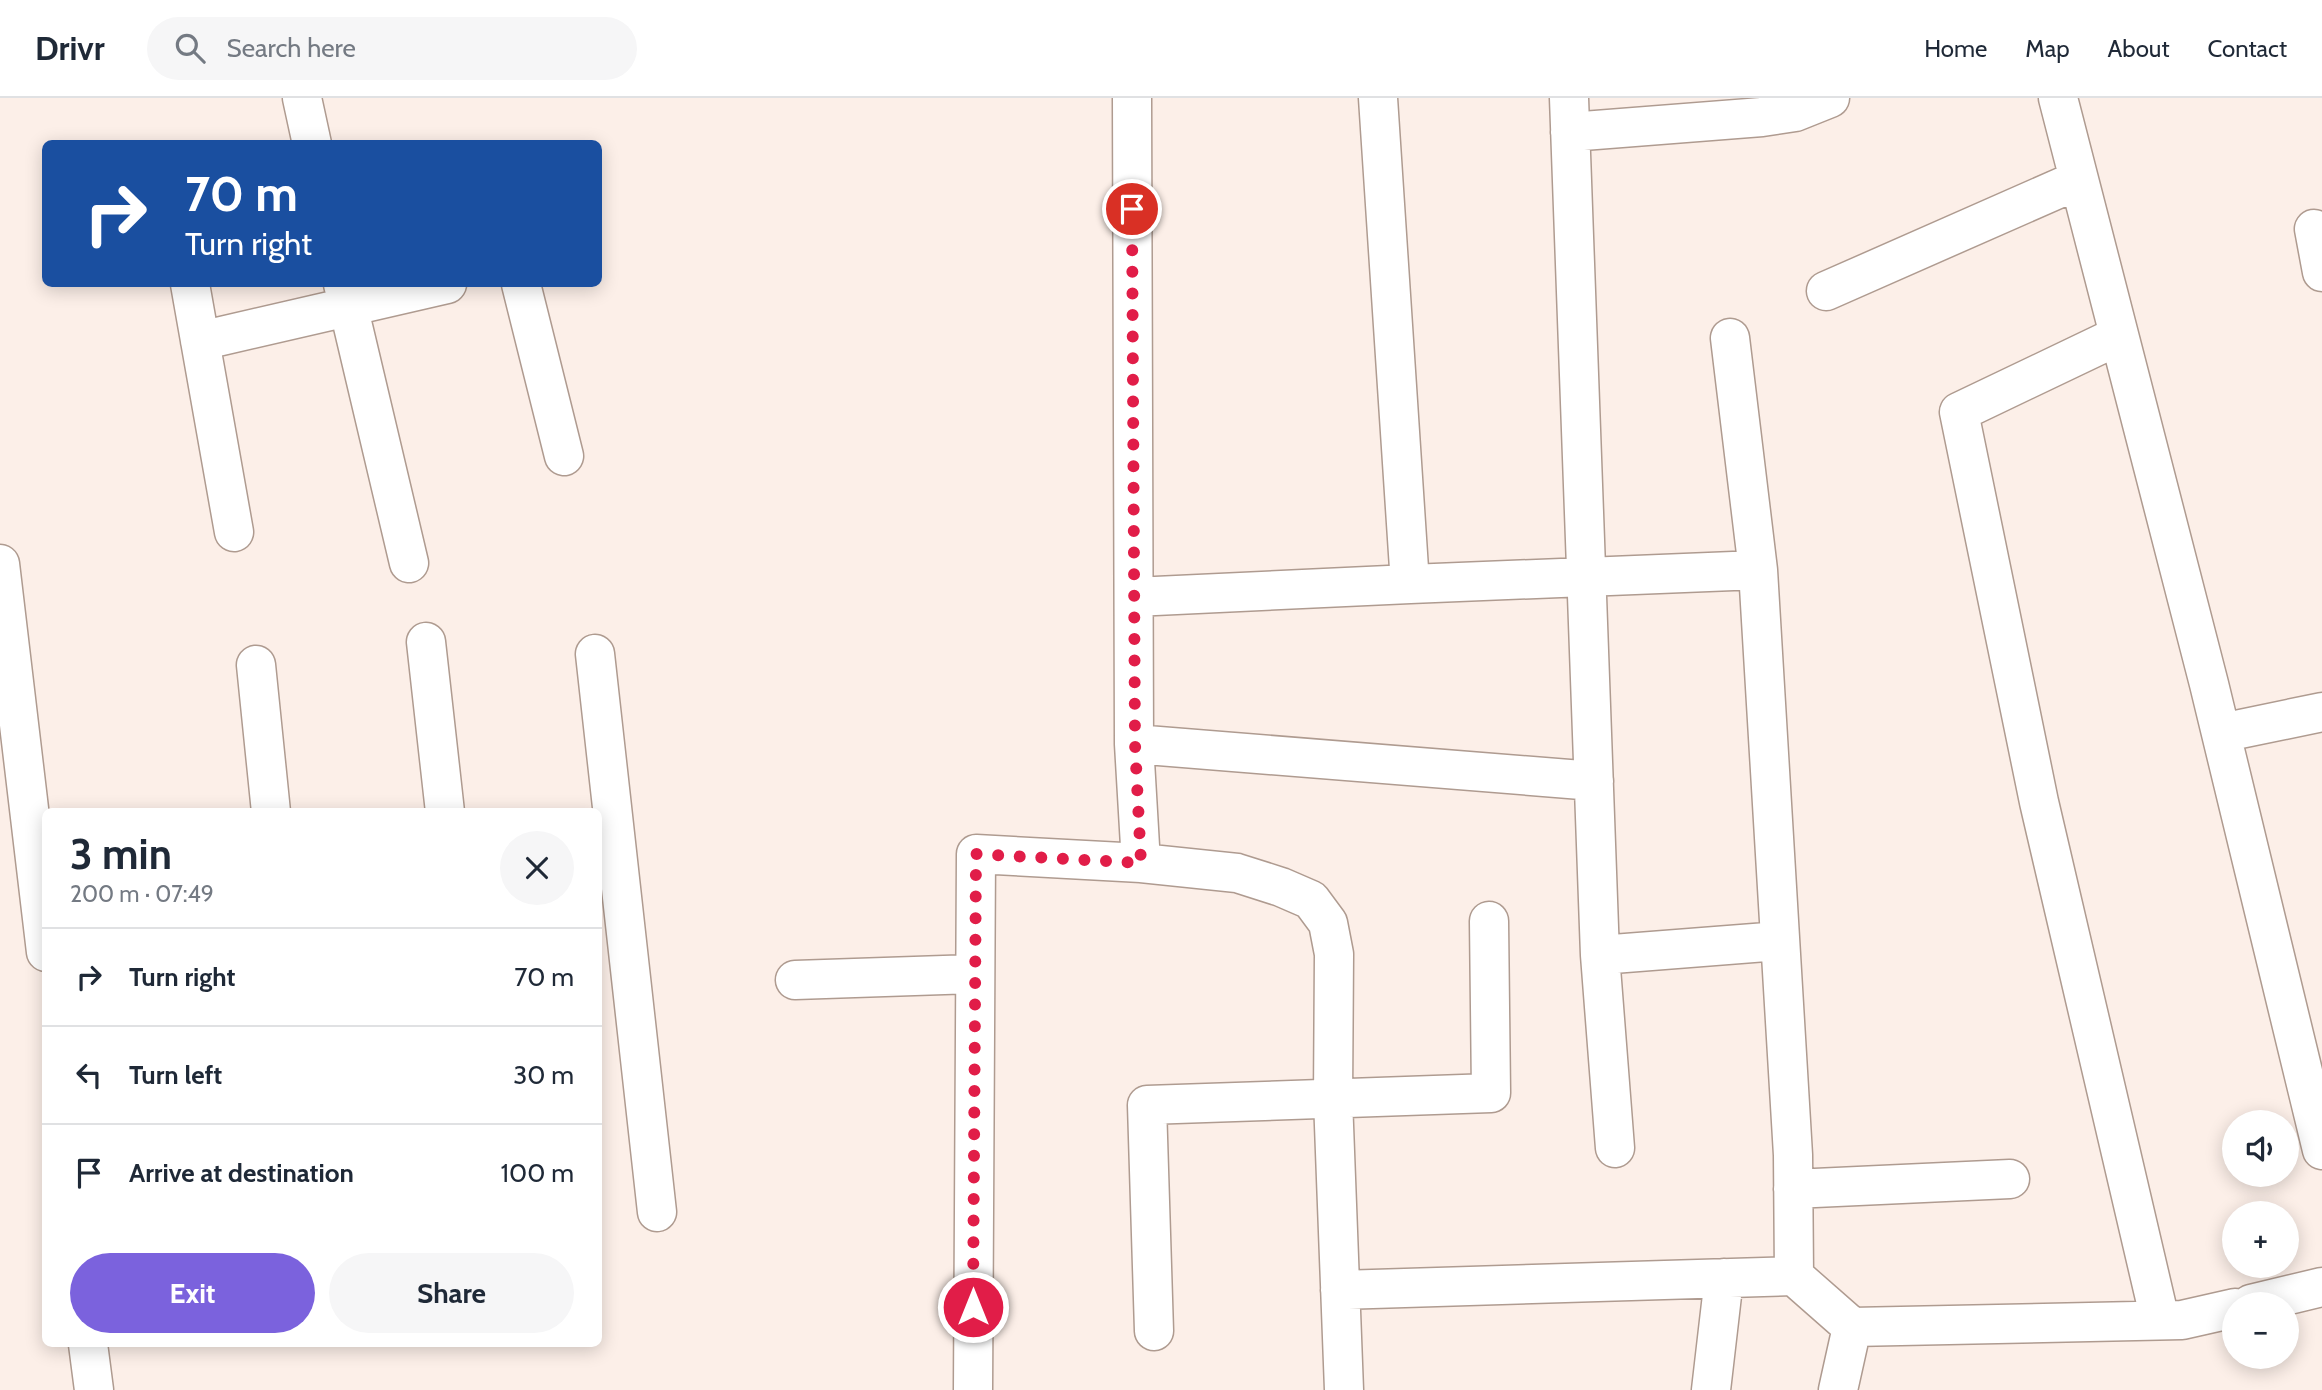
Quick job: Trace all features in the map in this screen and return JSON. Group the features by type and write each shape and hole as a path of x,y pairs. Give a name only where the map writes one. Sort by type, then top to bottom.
{"street":[{"path":"303,98 311,140"},
{"path":"1132,98 1135,744 1141,863"},
{"path":"1378,98 1410,584"},
{"path":"1615,1148 1600,955 1569,115 1762,117 1795,112 1830,98"},
{"path":"2058,98 2221,733 2321,1143"},
{"path":"1826,290 2078,180"},
{"path":"2314,229 2322,272"},
{"path":"191,287 234,532"},
{"path":"200,341 345,295 419,287"},
{"path":"522,287 564,456"},
{"path":"345,295 409,563"},
{"path":"2118,336 1959,412 2039,802 2160,1320"},
{"path":"1730,338 1758,570 1793,1189 1794,1276"},
{"path":"0,564 42,919"},
{"path":"1135,597 1758,570"},
{"path":"426,642 445,808"},
{"path":"595,654 611,913 657,1212"},
{"path":"256,665 271,808"},
{"path":"2221,733 2322,712"},
{"path":"1135,744 1594,781"},
{"path":"973,1390 976,854 1141,863 1237,873 1311,900 1328,923 1334,954 1333,1099 1344,1390"},
{"path":"1154,1331 1147,1105 1491,1093 1489,921"},
{"path":"1600,955 1780,941"},
{"path":"795,981 974,975"},
{"path":"1793,1189 2010,1179"},
{"path":"1340,1290 1794,1276 1852,1327 2182,1320 2222,1311"},
{"path":"1711,1390 1724,1278"},
{"path":"2299,1293 2322,1287"},
{"path":"1838,1390 1852,1327"},
{"path":"88,1347 94,1390"}],"route":[{"path":"973,1307 976,854 1141,863 1135,744 1132,209"}]}
